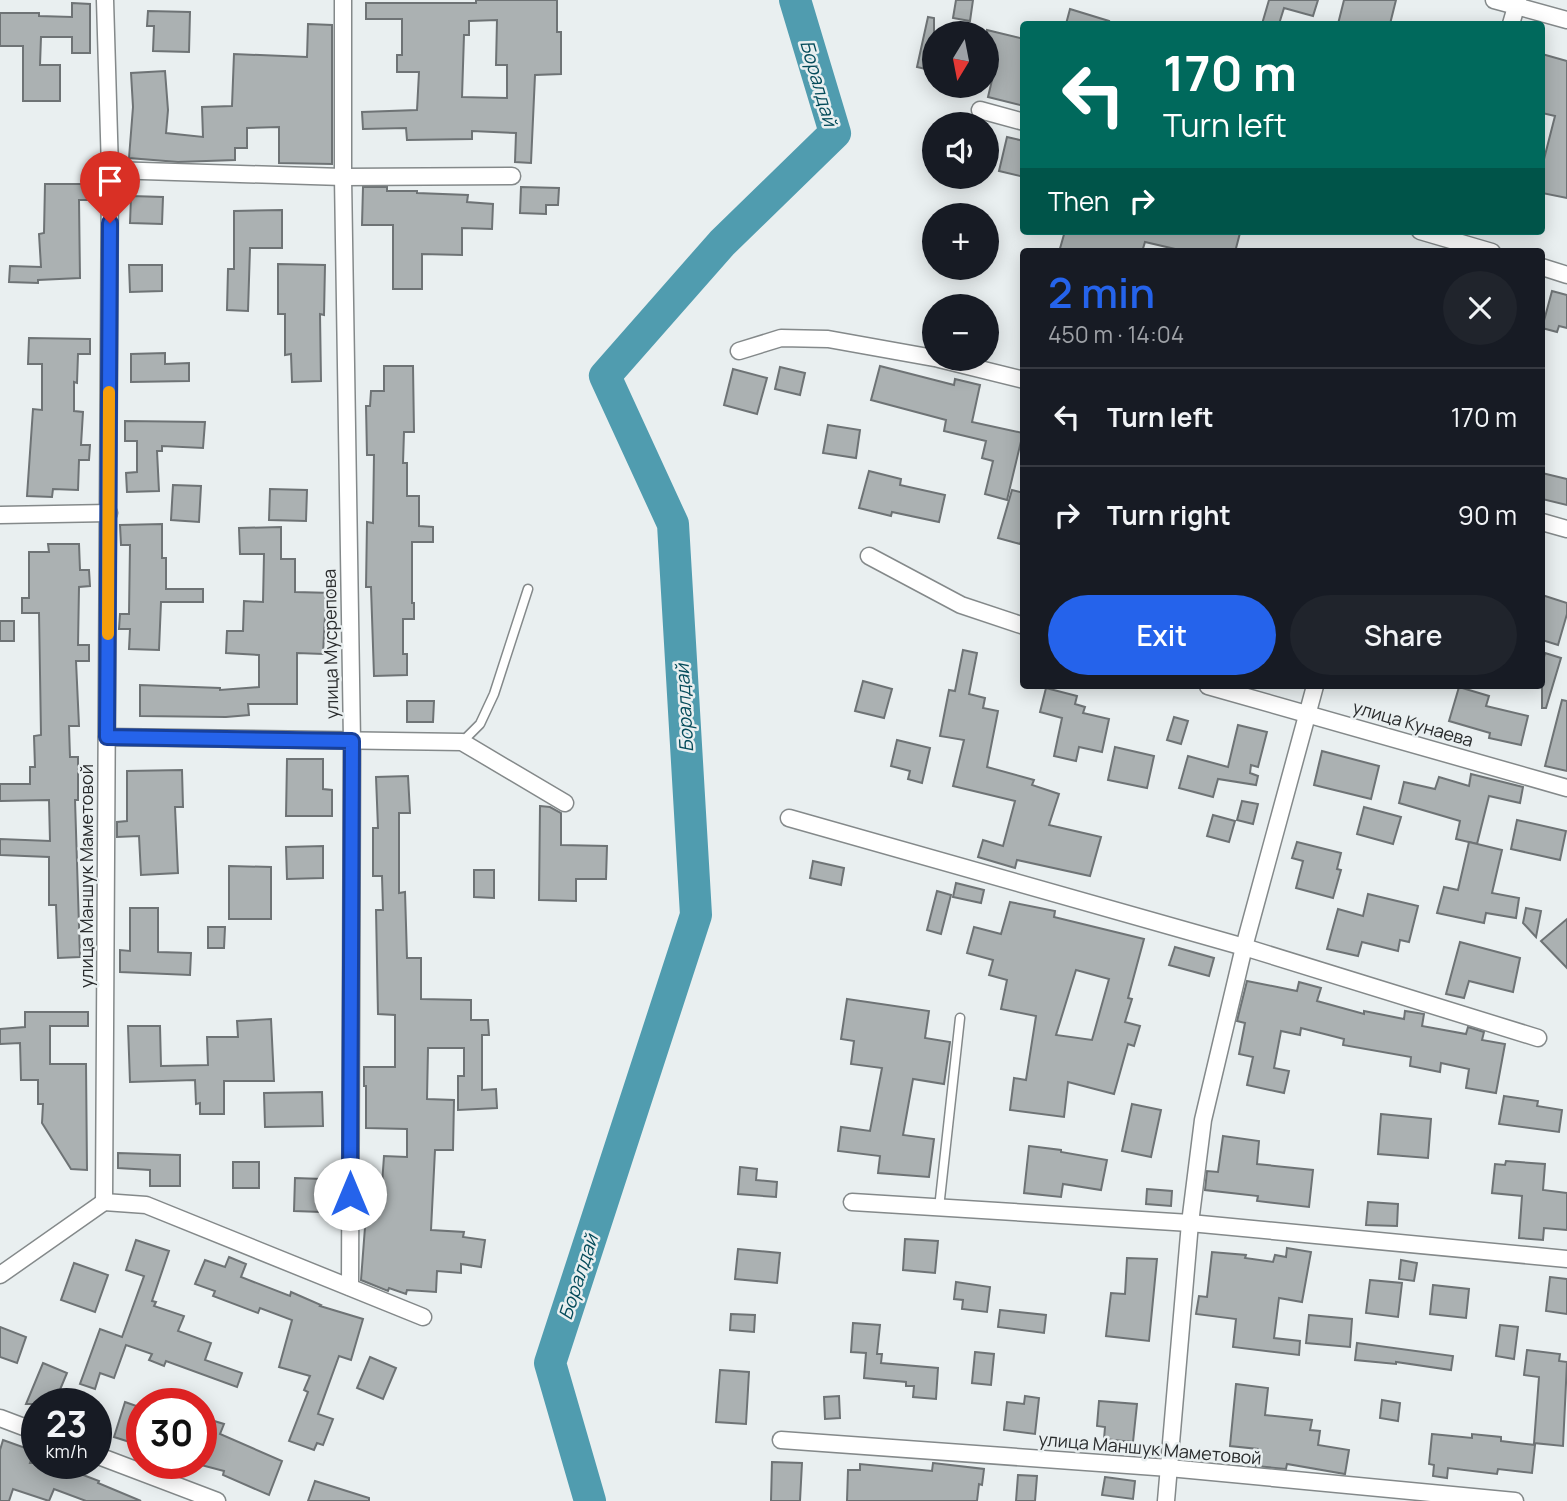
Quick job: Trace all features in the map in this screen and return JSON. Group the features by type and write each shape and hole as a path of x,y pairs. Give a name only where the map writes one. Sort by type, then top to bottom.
{"street":[{"name":"улица Маншук Маметовой","path":"104,1202 110,170 105,0"},
{"name":"улица Мусрепова","path":"343,0 343,177 352,741 350,1287"},
{"path":"1494,0 1517,3 1567,20"},
{"path":"1512,21 1517,3"},
{"path":"981,110 1020,121"},
{"path":"110,170 343,177 512,176"},
{"path":"1442,240 1475,248"},
{"path":"1545,268 1567,275"},
{"path":"739,351 782,338 828,339 922,355"},
{"path":"988,371 1020,379"},
{"path":"0,515 109,513"},
{"path":"1545,523 1567,529"},
{"path":"869,556 961,606 1020,625"},
{"name":"улица Кунаева","path":"1219,689 1567,788"},
{"path":"1166,1501 1190,1223 1203,1120 1244,947 1314,689"},
{"path":"107,737 461,742 565,803"},
{"path":"789,818 1244,947 1538,1038"},
{"path":"0,1275 104,1202 146,1205 423,1317"},
{"path":"852,1202 1190,1223 1567,1259"},
{"path":"0,1418 21,1426"},
{"name":"улица Маншук Маметовой","path":"781,1440 1169,1468 1515,1501"},
{"path":"112,1461 217,1501"}],"lane":[{"path":"461,742 480,724 494,694 528,589"},
{"path":"939,1208 960,1018"}],"building":[{"path":"476,0 557,0 557,32 561,32 561,74 535,75 531,163 515,162 516,133 472,131 472,139 407,140 406,128 363,129 362,112 417,110 419,72 397,72 397,55 402,55 402,19 366,19 366,3 476,3","holes":["497,20 496,65 507,65 507,98 462,97 464,35 469,35 469,21"]},
{"path":"956,0 973,0 970,21 953,18"},
{"path":"1269,0 1318,0 1313,16 1284,8 1280,21 1263,21"},
{"path":"1344,0 1396,0 1391,21 1339,21"},
{"path":"72,3 90,4 90,53 72,53 72,37 41,37 40,65 60,65 60,101 23,101 23,46 0,46 0,13 39,13 39,16 72,17"},
{"path":"1070,9 1109,21 1067,21"},
{"path":"148,11 190,12 189,52 153,51 154,26 147,26"},
{"path":"308,24 332,25 332,164 279,163 279,127 247,128 247,148 235,148 235,160 178,162 129,158 133,107 131,73 165,71 168,110 166,133 203,137 202,107 232,106 234,54 307,57"},
{"path":"999,33 1020,38 1020,105 992,98 999,98"},
{"path":"922,44 922,68 917,67"},
{"path":"1545,55 1567,61 1567,198 1545,194 1545,155 1555,116 1545,114"},
{"path":"1007,137 1020,140 1020,176 999,171"},
{"path":"45,184 90,184 90,200 79,200 80,278 38,280 38,283 9,282 10,266 41,267 39,234 44,233"},
{"path":"363,187 387,187 387,191 468,195 467,202 493,204 492,229 462,228 462,255 422,254 422,289 393,289 393,225 362,225"},
{"path":"521,187 559,188 558,205 546,205 546,214 520,213"},
{"path":"131,196 163,197 162,224 130,223"},
{"path":"282,210 282,248 250,248 248,311 227,310 228,269 234,269 234,211"},
{"path":"1064,235 1239,235 1236,248 1171,248 1145,242 1143,248 1060,248"},
{"path":"278,264 325,265 324,315 320,314 321,381 292,382 291,354 285,355 285,314 278,314"},
{"path":"129,265 162,265 162,291 130,292"},
{"path":"1552,291 1567,295 1567,328 1559,326 1557,332 1545,329 1545,317"},
{"path":"29,338 90,339 90,354 78,354 77,383 74,382 74,411 83,412 81,445 90,445 89,460 79,460 78,490 53,489 52,497 27,496 33,409 42,410 42,364 28,364"},
{"path":"165,353 165,364 189,363 189,381 131,382 131,354"},
{"path":"384,366 413,366 414,432 404,432 403,463 407,463 407,496 419,496 419,526 433,527 433,542 412,542 414,619 403,619 403,654 407,654 407,675 374,676 371,587 366,587 367,522 373,523 374,455 367,455 366,406 370,406 371,391 384,391"},
{"path":"880,366 954,385 955,379 980,385 972,422 1020,432 1020,446 1007,500 985,494 993,461 982,458 986,441 944,431 946,420 871,400"},
{"path":"780,367 805,373 800,395 775,389"},
{"path":"733,369 767,378 757,414 724,405"},
{"path":"125,421 205,422 203,448 162,446 162,451 157,451 159,491 127,492 126,473 137,472 137,441 125,441"},
{"path":"828,425 860,430 856,458 823,453"},
{"path":"869,471 901,479 900,485 945,495 939,522 892,512 891,516 859,508"},
{"path":"1545,474 1567,479 1567,505 1545,500"},
{"path":"173,485 201,486 199,522 171,520"},
{"path":"270,489 307,490 306,521 269,520"},
{"path":"1012,490 1020,492 1020,544 998,538"},
{"path":"162,524 166,589 203,589 203,602 161,602 159,650 129,649 130,629 119,629 120,614 129,614 130,545 121,545 120,525"},
{"path":"281,527 281,559 295,559 295,592 333,593 332,615 325,615 323,654 297,653 297,704 248,704 249,715 226,717 140,716 140,685 220,690 259,687 259,655 226,653 227,631 243,631 244,601 263,602 264,554 240,554 239,528"},
{"path":"48,544 79,544 80,570 89,570 90,586 79,587 78,645 89,645 89,661 76,661 79,726 69,726 70,757 78,757 78,800 75,800 80,957 58,958 56,905 49,905 49,857 0,855 0,839 50,841 49,800 0,801 0,784 30,784 30,767 35,767 34,736 41,735 39,613 22,613 22,598 29,598 29,552 49,552"},
{"path":"1545,596 1567,603 1567,614 1558,645 1545,641"},
{"path":"0,621 14,621 14,641 0,641"},
{"path":"963,650 977,653 969,694 985,698 983,708 998,711 987,767 1034,780 1032,785 1059,794 1049,825 1101,837 1090,876 1017,860 1015,868 978,857 983,840 1003,846 1015,801 953,786 964,740 940,736 949,690 955,691"},
{"path":"1545,653 1561,658 1546,708 1542,708"},
{"path":"863,681 892,689 884,718 855,711"},
{"path":"1046,689 1077,696 1075,704 1085,707 1083,713 1109,719 1102,752 1079,747 1076,761 1054,756 1062,718 1040,712"},
{"path":"1458,689 1489,696 1486,706 1528,716 1521,745 1489,738 1490,733 1449,721"},
{"path":"1562,700 1567,701 1567,771 1545,766"},
{"path":"407,701 434,701 433,722 407,722"},
{"path":"1174,717 1188,721 1181,744 1167,740"},
{"path":"1238,725 1267,732 1258,767 1251,765 1250,773 1258,776 1256,785 1218,779 1213,797 1179,788 1188,756 1228,767"},
{"path":"897,740 930,748 922,783 908,779 910,771 891,766"},
{"path":"1115,747 1154,756 1147,788 1108,780"},
{"path":"1322,751 1379,766 1371,799 1314,785"},
{"path":"287,759 323,759 323,789 332,790 332,816 286,816"},
{"path":"182,770 183,807 175,807 178,873 141,875 139,836 117,837 117,822 127,821 127,771"},
{"path":"1471,774 1523,787 1520,803 1489,796 1477,844 1456,839 1460,821 1399,803 1404,782 1435,789 1439,777 1469,786"},
{"path":"408,776 410,813 399,813 399,893 405,892 407,958 421,958 421,999 471,1000 471,1020 488,1020 489,1035 482,1035 482,1090 496,1089 497,1108 458,1110 458,1076 464,1076 464,1048 428,1048 427,1099 454,1100 453,1150 435,1150 431,1230 464,1232 463,1237 485,1240 481,1267 461,1264 461,1273 437,1271 436,1292 407,1290 406,1294 389,1288 388,1291 361,1280 366,1214 361,1214 362,1198 381,1199 384,1156 407,1157 407,1129 366,1128 364,1067 395,1067 395,1015 378,1014 376,910 383,910 382,876 373,876 373,828 378,828 376,777"},
{"path":"1242,801 1258,804 1253,824 1237,820"},
{"path":"540,806 550,807 561,813 561,845 607,846 606,879 576,879 576,901 539,900"},
{"path":"1364,807 1401,817 1393,844 1357,834"},
{"path":"1213,815 1235,821 1229,842 1207,836"},
{"path":"1517,820 1566,831 1560,860 1511,849"},
{"path":"1297,842 1341,853 1337,869 1341,870 1333,898 1296,888 1303,861 1292,858"},
{"path":"1469,842 1502,850 1492,893 1519,898 1516,918 1486,913 1484,923 1437,913 1444,887 1458,890"},
{"path":"323,846 323,878 287,879 286,847"},
{"path":"813,861 844,868 841,885 810,878"},
{"path":"229,866 271,867 271,919 229,919"},
{"path":"474,870 494,870 494,898 474,897"},
{"path":"956,883 984,890 981,903 953,897"},
{"path":"937,891 951,895 941,934 927,930"},
{"path":"1368,894 1418,906 1409,942 1400,940 1398,951 1362,942 1358,956 1327,949 1338,909 1363,916"},
{"path":"1010,902 1055,911 1054,917 1144,939 1128,998 1132,999 1125,1022 1140,1026 1134,1046 1128,1044 1114,1094 1068,1082 1064,1117 1010,1110 1014,1078 1026,1080 1036,1016 1001,1009 1007,980 989,975 993,960 967,953 974,927 1001,934","holes":["1076,970 1109,979 1092,1040 1056,1035"]},
{"path":"130,908 158,908 158,952 191,953 190,975 120,972 120,950 130,951"},
{"path":"1526,908 1541,911 1536,937 1523,923"},
{"path":"1567,919 1567,968 1541,941"},
{"path":"208,927 225,927 224,948 208,948"},
{"path":"1460,942 1520,958 1513,992 1469,981 1464,998 1446,994"},
{"path":"1175,947 1214,958 1209,976 1169,965"},
{"path":"1247,981 1297,991 1299,982 1321,988 1317,1001 1364,1014 1364,1011 1404,1019 1405,1011 1424,1014 1422,1026 1466,1034 1468,1027 1484,1032 1482,1040 1505,1044 1496,1093 1466,1088 1469,1069 1441,1063 1440,1072 1410,1066 1411,1057 1343,1045 1344,1039 1301,1028 1300,1035 1281,1031 1274,1068 1289,1071 1284,1093 1247,1085 1253,1057 1239,1054 1245,1023 1237,1021"},
{"path":"847,999 929,1011 925,1038 950,1042 944,1084 913,1079 903,1135 934,1139 929,1177 878,1173 880,1156 838,1151 841,1127 870,1131 882,1068 851,1064 854,1041 841,1039"},
{"path":"25,1012 88,1012 88,1026 50,1026 50,1064 86,1064 87,1170 71,1169 42,1123 43,1104 38,1104 38,1080 21,1080 20,1043 0,1044 0,1029 25,1027"},
{"path":"271,1019 274,1081 224,1081 224,1114 200,1114 200,1103 196,1104 195,1080 130,1082 128,1026 160,1026 161,1066 208,1065 207,1037 238,1037 237,1021"},
{"path":"322,1092 323,1126 265,1127 264,1093"},
{"path":"1504,1096 1538,1101 1537,1106 1562,1110 1559,1132 1499,1124"},
{"path":"1132,1104 1161,1110 1151,1157 1122,1151"},
{"path":"1381,1114 1431,1119 1428,1158 1378,1154"},
{"path":"1223,1136 1259,1141 1257,1164 1313,1170 1309,1207 1257,1201 1258,1196 1205,1190 1207,1171 1218,1172"},
{"path":"1029,1146 1107,1160 1101,1190 1063,1184 1061,1197 1024,1193"},
{"path":"118,1153 180,1155 180,1186 150,1186 150,1170 118,1168"},
{"path":"1506,1161 1545,1164 1543,1190 1567,1193 1567,1230 1544,1228 1543,1240 1519,1238 1522,1196 1492,1193 1495,1164 1505,1165"},
{"path":"233,1162 259,1162 259,1188 233,1188"},
{"path":"740,1167 757,1169 756,1180 777,1182 776,1197 738,1194"},
{"path":"295,1178 322,1179 321,1212 294,1211"},
{"path":"1147,1189 1172,1191 1171,1206 1146,1204"},
{"path":"1368,1202 1398,1204 1397,1226 1366,1225"},
{"path":"905,1239 938,1241 935,1273 903,1270"},
{"path":"136,1240 169,1251 152,1301 156,1302 154,1306 184,1316 178,1331 211,1343 205,1360 242,1373 237,1387 166,1361 164,1366 149,1360 152,1354 126,1345 114,1378 100,1373 95,1388 80,1384 100,1329 122,1337 144,1276 126,1270"},
{"path":"1287,1248 1311,1252 1302,1302 1279,1298 1274,1338 1300,1341 1299,1355 1233,1347 1236,1319 1196,1314 1199,1296 1207,1297 1212,1252 1246,1255 1245,1258 1273,1262 1275,1255 1286,1257"},
{"path":"738,1249 780,1253 777,1283 735,1279"},
{"path":"229,1257 246,1264 241,1277 363,1319 351,1360 339,1356 318,1414 333,1419 323,1445 317,1443 314,1450 289,1441 308,1392 304,1390 310,1376 279,1367 292,1320 260,1308 258,1313 213,1296 215,1291 195,1284 205,1260 225,1267"},
{"path":"1127,1258 1157,1259 1149,1341 1106,1336 1111,1293 1125,1294"},
{"path":"1401,1260 1417,1263 1414,1281 1399,1279"},
{"path":"74,1263 108,1275 95,1312 61,1300"},
{"path":"1550,1277 1567,1279 1567,1314 1546,1311"},
{"path":"1370,1280 1402,1283 1398,1317 1366,1313"},
{"path":"956,1282 990,1287 987,1312 962,1309 963,1300 954,1299"},
{"path":"1433,1285 1469,1289 1466,1318 1430,1314"},
{"path":"1000,1310 1046,1315 1044,1333 998,1327"},
{"path":"731,1314 755,1315 754,1332 730,1330"},
{"path":"1309,1315 1352,1319 1350,1347 1306,1343"},
{"path":"853,1323 880,1325 877,1354 882,1354 881,1363 938,1368 936,1399 913,1397 914,1386 906,1386 906,1382 864,1378 866,1353 851,1352"},
{"path":"1500,1325 1518,1327 1514,1359 1496,1356"},
{"path":"0,1327 26,1337 17,1363 0,1357"},
{"path":"1357,1343 1453,1356 1451,1370 1396,1362 1355,1360"},
{"path":"1527,1350 1560,1354 1559,1361 1567,1362 1563,1446 1534,1443 1539,1377 1524,1375"},
{"path":"975,1352 994,1354 991,1385 972,1383"},
{"path":"370,1357 396,1368 383,1399 357,1388"},
{"path":"43,1363 67,1373 61,1388 33,1388"},
{"path":"720,1370 749,1372 746,1424 716,1422"},
{"path":"1236,1384 1268,1388 1265,1415 1312,1420 1310,1430 1320,1431 1318,1445 1349,1450 1345,1474 1287,1464 1286,1469 1256,1466 1258,1449 1230,1446"},
{"path":"839,1396 840,1418 825,1419 824,1397"},
{"path":"1025,1396 1039,1398 1035,1434 1004,1430 1007,1402 1024,1404"},
{"path":"1382,1400 1400,1403 1398,1421 1380,1418"},
{"path":"1099,1401 1137,1404 1133,1442 1104,1439 1105,1427 1097,1426"},
{"path":"125,1402 126,1441 114,1437"},
{"path":"217,1422 224,1424 220,1434 282,1461 269,1495 223,1475 224,1471 217,1469"},
{"path":"1432,1434 1472,1438 1472,1434 1501,1437 1501,1441 1535,1445 1532,1473 1498,1469 1497,1474 1448,1468 1447,1478 1433,1476 1434,1465 1429,1464"},
{"path":"3,1440 21,1446 21,1479 94,1479 141,1501 86,1501 54,1489 49,1501 13,1489 9,1501 0,1501 0,1450"},
{"path":"772,1462 802,1463 800,1501 771,1501"},
{"path":"933,1463 984,1469 977,1501 847,1501 848,1470 860,1470 860,1464 932,1471"},
{"path":"1018,1475 1037,1476 1035,1501 1016,1501"},
{"path":"1105,1477 1135,1481 1133,1499 1102,1495"},
{"path":"315,1481 369,1498 369,1501 308,1501"}],"waterway":[{"name":"Боралдай","path":"590,1501 550,1363 696,915 673,524 605,376 722,243 835,133 795,0"}],"slow traffic":[{"path":"108,634 109,392"}],"route":[{"path":"110,223 107,737 352,741 350,1194"}]}
